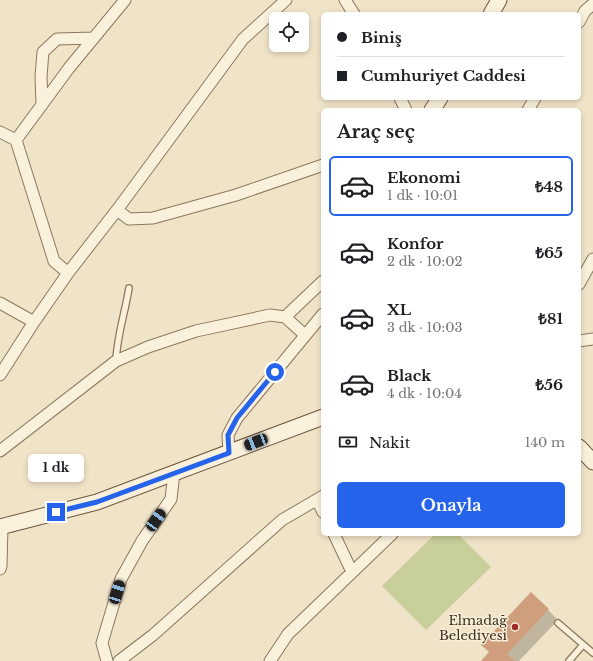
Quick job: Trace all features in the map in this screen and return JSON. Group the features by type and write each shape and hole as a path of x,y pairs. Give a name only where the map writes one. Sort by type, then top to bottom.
{"street":[{"path":"16,140 69,68 125,0"},
{"path":"0,375 68,273 117,210 243,39 286,0"},
{"path":"345,0 353,12"},
{"path":"491,12 499,0"},
{"path":"581,18 585,11 593,4"},
{"path":"42,105 41,76 44,52 57,39 94,38"},
{"path":"0,132 16,140 54,261 68,273"},
{"path":"117,210 129,219 153,218 236,195 321,166"},
{"path":"581,280 593,259"},
{"path":"285,317 321,283"},
{"path":"0,303 34,322"},
{"path":"0,451 116,361 148,347 196,331 270,315 285,317 304,335"},
{"path":"229,453 228,435 237,418 321,316"},
{"path":"581,341 593,339"},
{"path":"0,569 1,527 97,502 321,418"},
{"path":"585,450 593,462"},
{"path":"107,661 102,643 121,579 142,541 171,499 174,473"},
{"path":"120,661 153,635 282,520 320,498"},
{"path":"335,536 352,572"},
{"path":"270,661 288,634 390,536"}],"lane":[{"path":"116,361 117,344 126,309 129,288"},
{"path":"558,623 593,653"},
{"path":"569,661 583,645"}],"green space":[{"path":"433,536 460,536 491,567 426,630 382,586"}],"building":[{"name":"Elmadağ Belediyesi","path":"531,592 549,609 507,654 515,661 481,661 489,652 481,645"}],"place":[{"name":"Elmadağ Belediyesi","path":"515,627"}],"route":[{"path":"56,512 97,502 229,453 228,435 237,418 275,372"}]}
